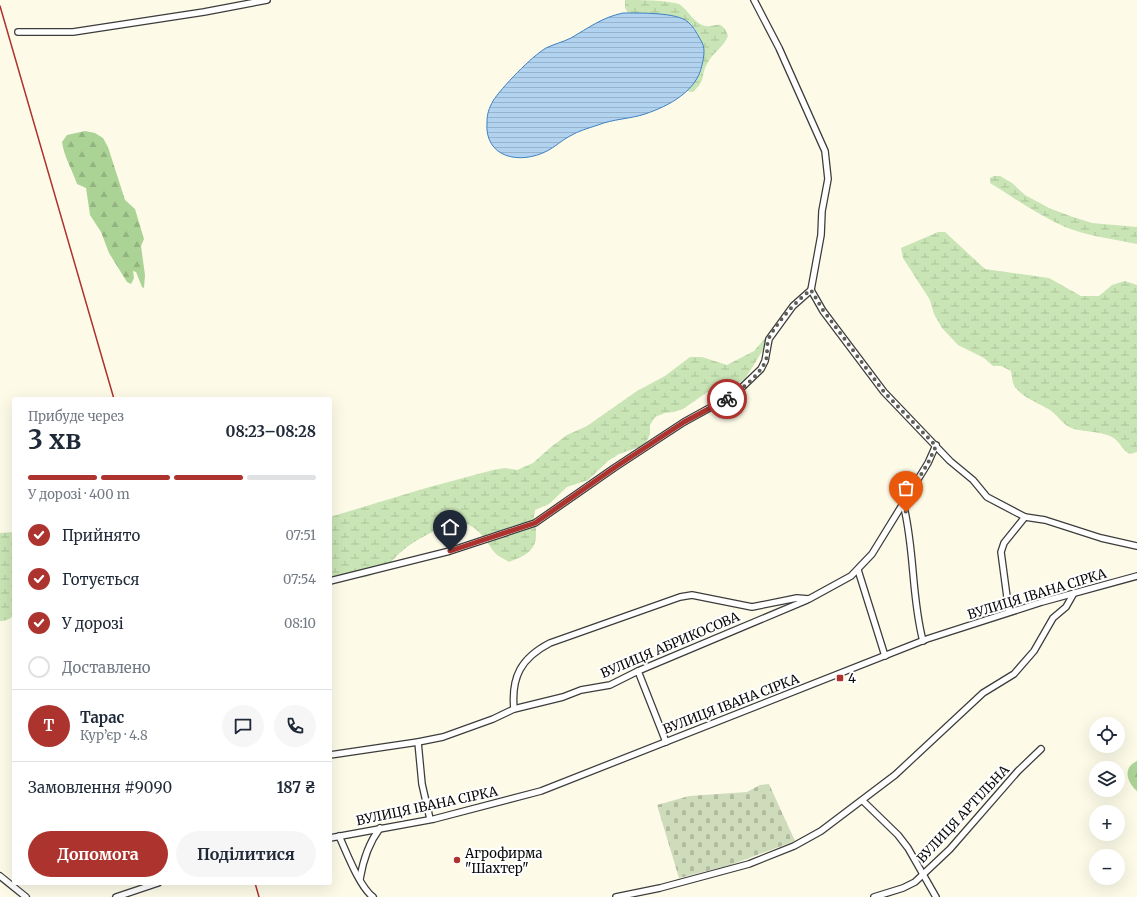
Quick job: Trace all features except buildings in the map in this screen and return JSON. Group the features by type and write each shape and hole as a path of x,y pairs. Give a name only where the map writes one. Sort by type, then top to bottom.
{"street":[{"path":"18,32 73,32 204,12 267,0"},
{"path":"332,580 450,551 535,523 684,422 735,394 761,369 765,361 769,339 793,306 811,290 822,235 822,211 828,180 825,150 779,48 754,0"},
{"path":"811,290 823,310 884,392 936,446 973,480 987,497 1025,517 1045,520 1101,538 1137,546"},
{"name":"ВУЛИЦЯ АБРИКОСОВА","path":"332,755 418,742 474,726 514,709 563,697 581,690 610,685 638,671 809,599 851,576 872,554 928,463 936,446"},
{"path":"903,504 910,539 915,604 923,641"},
{"path":"1009,612 1000,552 1009,536 1025,517"},
{"path":"858,570 885,656"},
{"name":"ВУЛИЦЯ ІВАНА СІРКА","path":"332,838 430,819 541,791 923,641 1009,612 1137,576"},
{"path":"616,897 696,879 749,864 771,856 821,831 863,801 895,775 983,693 1014,674 1034,651 1053,618 1066,606 1074,593"},
{"name":"ВУЛИЦЯ АБРИКОСОВА","path":"514,709 513,695 517,675 525,662 538,650 550,643 680,596 692,595 752,607 797,598 809,599"},
{"path":"638,671 666,742"},
{"path":"418,742 422,784 430,819"},
{"name":"ВУЛИЦЯ АРТІЛЬНА","path":"874,897 903,888 915,882 950,849 1018,771 1041,749"},
{"path":"863,801 898,835 908,848 922,875 936,897"},
{"path":"360,880 366,852 380,828"},
{"path":"339,836 360,880 373,897"},
{"path":"0,876 26,897"},
{"path":"116,897 146,885"}],"green space":[{"path":"625,0 660,1 679,4 702,25 720,25 723,27 728,36 709,60 705,68 702,81 693,92 687,91 700,74 703,62 701,42 695,29 691,24 679,18 657,14 628,13 625,8"},
{"path":"85,131 95,133 103,138 108,147 125,200 135,209 144,239 141,246 145,275 144,288 142,287 136,272 133,271 134,278 131,284 127,282 109,253 101,232 90,215 86,188 77,184 66,158 62,142 67,135"},
{"path":"1000,176 1012,183 1025,195 1049,208 1070,216 1092,223 1137,227 1137,244 1082,233 1065,227 1026,206 990,183 990,178"},
{"path":"938,232 945,232 985,269 1049,278 1081,296 1099,296 1112,285 1125,281 1137,285 1137,452 1130,454 1110,436 1070,428 1053,412 1019,392 1013,383 1011,371 1001,366 993,366 984,358 958,345 942,328 934,314 930,300 903,258 901,248"},
{"path":"766,337 763,350 745,379 732,387 722,387 706,393 683,409 655,417 650,425 650,434 645,445 619,454 608,461 588,480 567,487 549,504 535,510 534,518 536,531 534,546 523,556 509,562 496,554 481,534 474,528 469,525 455,524 428,534 413,543 391,562 372,575 362,578 332,576 332,516 426,488 493,470 505,468 517,470 533,463 567,435 587,426 637,391 665,376 690,357 702,357 727,365 754,351"},
{"path":"12,532 12,617 0,621 0,533"},
{"path":"1137,761 1137,791 1131,784 1128,771 1129,767"},
{"path":"769,784 795,841 730,865 679,878 657,805 689,796 747,792 760,785"}],"water":[{"path":"623,13 647,13 675,16 683,19 692,26 702,42 704,55 699,74 688,90 672,102 654,111 639,116 604,123 580,131 547,151 537,155 515,157 498,151 491,144 487,122 489,109 497,95 525,65 546,48 571,38 602,20"}],"railway":[{"path":"0,6 113,397"},
{"path":"256,885 259,897"}],"way so far":[{"path":"727,399 735,394 761,369 767,354 769,339 773,332 793,306 811,290 823,310 884,392 936,446 928,463 903,504 906,512"}],"place":[{"name":"4","path":"840,678"},
{"name":"Агрофирма \"Шахтер\"","path":"457,860"}],"route":[{"path":"450,551 535,523 684,422 727,399"}]}
